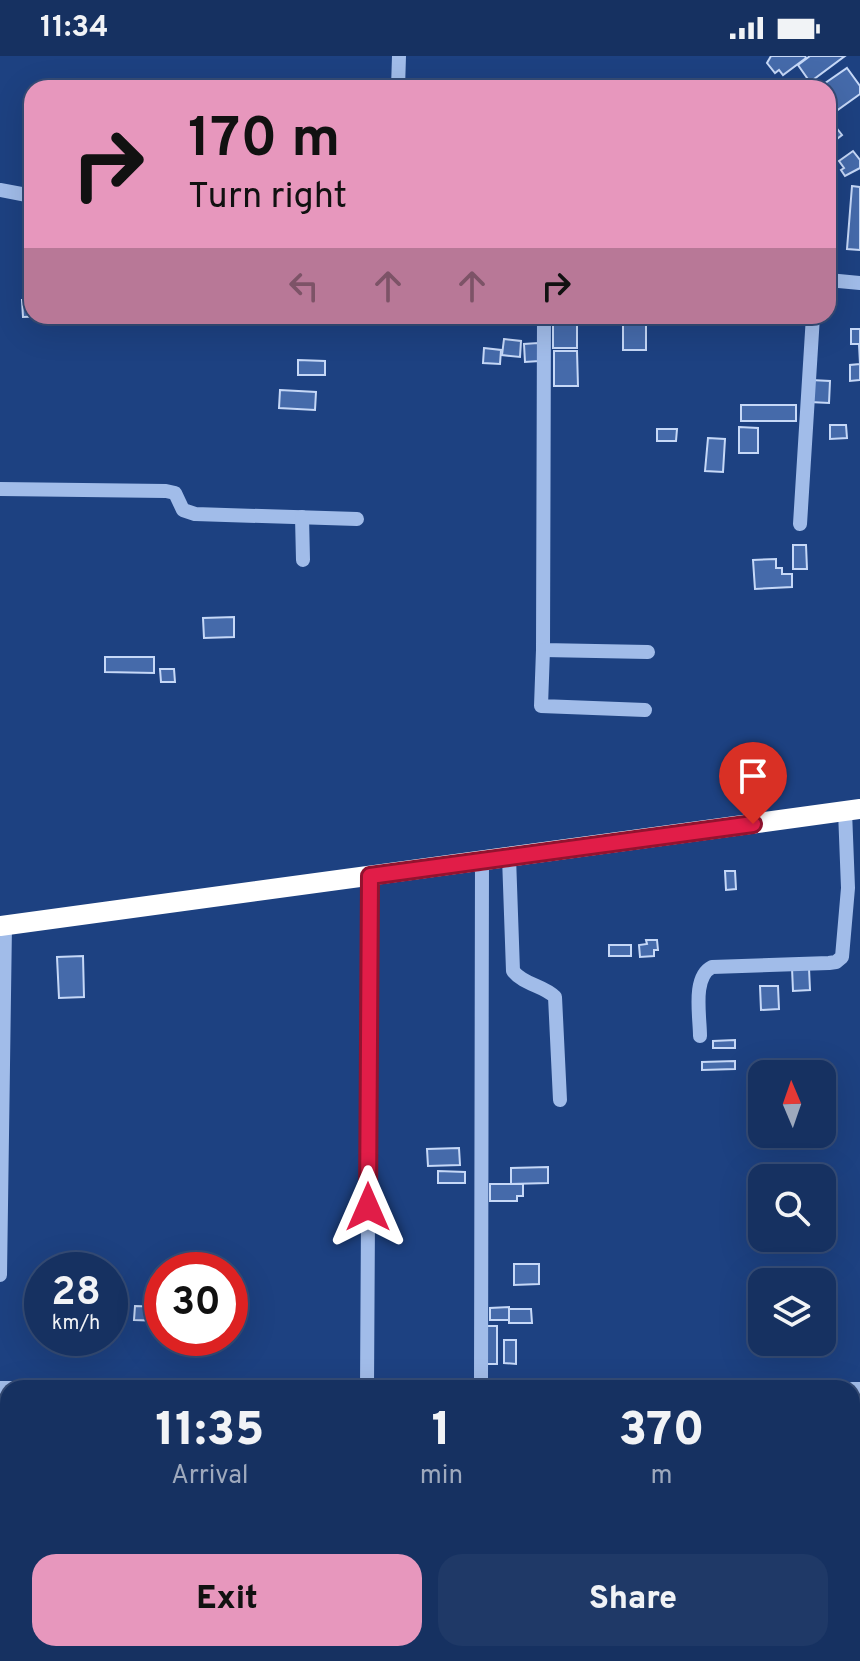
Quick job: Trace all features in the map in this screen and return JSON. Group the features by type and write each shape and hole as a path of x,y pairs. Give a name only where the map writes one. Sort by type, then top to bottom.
{"highway":[{"path":"3,926 852,810"}],"street":[{"path":"398,80 399,56"},
{"path":"0,190 24,194"},
{"path":"836,281 860,283"},
{"path":"544,324 541,706 645,710"},
{"path":"800,524 812,324"},
{"path":"0,489 166,491 175,493 183,510 195,514 357,519"},
{"path":"302,517 303,560"},
{"path":"543,650 648,652"},
{"path":"700,1036 700,981 706,970 712,967 829,963 842,957 852,810"},
{"path":"509,857 513,971 528,983 546,988 555,997 560,1100"},
{"path":"481,1380 482,861"},
{"path":"367,1380 370,876"},
{"path":"0,1275 3,926"}],"building":[{"path":"771,56 806,58 783,75 779,70 775,73 767,63"},
{"path":"810,56 845,56 813,80 809,80 798,65"},
{"path":"847,68 860,86 860,94 836,111 836,80 830,80"},
{"path":"853,151 860,160 860,168 845,176 839,161"},
{"path":"852,186 860,187 860,250 847,249"},
{"path":"553,324 577,324 577,348 553,348"},
{"path":"623,324 646,324 646,350 623,350"},
{"path":"851,329 860,329 860,364 859,344 851,344"},
{"path":"504,339 521,341 520,357 502,355"},
{"path":"538,343 539,361 525,362 524,344"},
{"path":"484,348 501,350 500,364 483,363"},
{"path":"554,351 577,351 578,386 554,386"},
{"path":"298,360 325,361 325,375 298,375"},
{"path":"860,364 860,380 850,381 850,365"},
{"path":"811,380 830,381 829,403 810,402"},
{"path":"280,390 316,392 315,410 279,408"},
{"path":"741,405 796,405 796,421 741,421"},
{"path":"830,425 846,425 847,438 830,439"},
{"path":"739,427 758,428 758,453 739,453"},
{"path":"657,429 677,429 676,441 657,441"},
{"path":"708,438 725,439 723,472 705,471"},
{"path":"793,545 806,545 807,569 793,569"},
{"path":"776,559 776,568 782,568 782,574 792,574 792,587 755,589 753,560"},
{"path":"234,617 234,637 204,638 203,618"},
{"path":"105,657 154,657 154,673 105,672"},
{"path":"160,669 174,669 175,682 161,682"},
{"path":"725,871 735,871 736,889 726,890"},
{"path":"646,940 657,940 658,950 654,950 654,956 640,957 639,945 647,944"},
{"path":"609,945 631,945 631,956 609,956"},
{"path":"83,956 84,997 59,998 57,957"},
{"path":"792,968 809,968 810,990 793,991"},
{"path":"760,986 778,986 779,1009 761,1010"},
{"path":"735,1040 735,1048 713,1048 713,1041"},
{"path":"735,1061 735,1069 702,1070 702,1062"},
{"path":"459,1148 460,1165 428,1166 427,1149"},
{"path":"548,1167 548,1183 511,1184 511,1168"},
{"path":"438,1171 465,1172 465,1183 438,1183"},
{"path":"490,1184 523,1184 523,1196 517,1196 517,1201 490,1201"},
{"path":"514,1264 539,1264 539,1284 514,1285"},
{"path":"135,1306 144,1306 144,1320 134,1320"},
{"path":"509,1307 509,1320 490,1320 490,1308"},
{"path":"509,1309 531,1309 532,1323 509,1323"},
{"path":"487,1326 497,1326 497,1364 487,1364"},
{"path":"504,1340 516,1340 516,1364 504,1363"}],"route":[{"path":"368,1207 370,876 753,824"}]}
